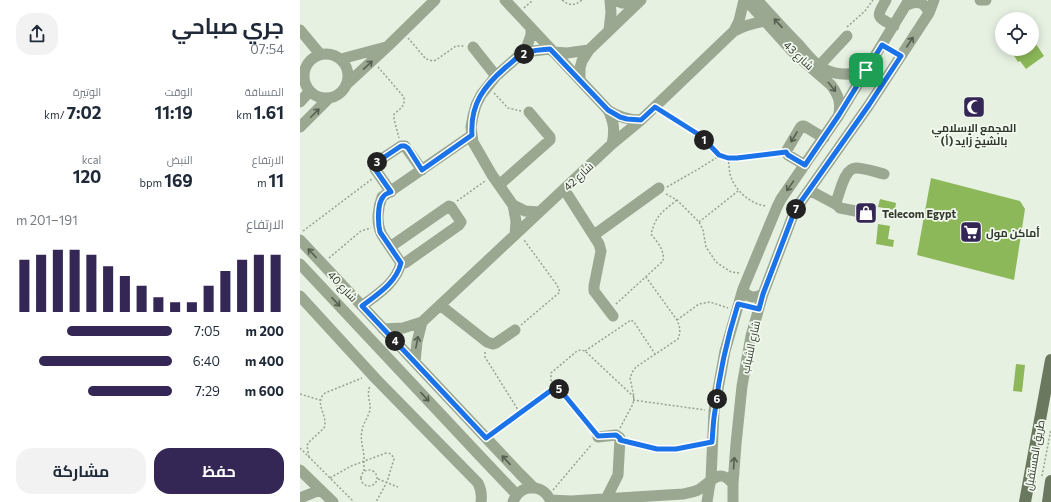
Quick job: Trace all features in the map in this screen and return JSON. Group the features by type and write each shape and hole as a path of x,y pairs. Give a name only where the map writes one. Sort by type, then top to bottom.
{"main road":[{"name":"طريق المستقبل","path":"1026,502 1051,360"},
{"name":"طريق المستقبل","path":"1046,480 1048,502"}],"street":[{"path":"347,84 435,0"},
{"path":"505,0 608,110 614,126 612,144"},
{"path":"609,30 611,13 610,0"},
{"path":"616,0 622,3 639,2"},
{"name":"شارع 43","path":"745,0 792,51 831,84 839,99 839,115"},
{"name":"شارع 42","path":"734,31 739,21 745,0"},
{"name":"شارع 43","path":"757,0 820,66 828,71 841,74 850,74 866,70"},
{"path":"886,0 879,12 879,15 881,18 894,26"},
{"name":"شارع الشباب","path":"733,502 736,444 742,386 751,336 763,294 795,210 869,105 929,13 934,0"},
{"path":"980,0 986,0"},
{"path":"580,80 579,74 582,61 589,50 639,2"},
{"path":"908,2 918,2 923,4 929,13"},
{"name":"شارع الشباب","path":"707,502 708,489 711,479 714,411 725,351 748,275 781,199 839,115 908,2"},
{"name":"شارع 42","path":"383,329 403,328 422,322 612,144 655,107 734,31 744,26 765,21"},
{"path":"517,233 513,205 492,175 473,142 473,116 476,105 487,85 521,54 529,42 531,28"},
{"path":"300,30 320,54"},
{"path":"820,66 848,36"},
{"path":"341,59 388,46"},
{"path":"472,47 496,76"},
{"path":"521,54 533,51 552,50 567,53 589,50"},
{"path":"320,54 331,54 341,59 349,73 349,79 345,89 338,95 329,98 318,97 310,91 304,77 303,62 320,54"},
{"path":"300,102 310,91"},
{"path":"300,127 329,98"},
{"path":"608,110 620,117 641,120"},
{"path":"499,185 550,140 550,137 529,112"},
{"path":"805,165 788,155 786,152 802,126 824,138"},
{"path":"401,263 380,232 379,206 386,194 472,135"},
{"path":"386,194 379,174 375,169 375,165 377,162 401,146 408,148 422,170"},
{"path":"837,206 836,202 846,176 850,170 856,168 884,174"},
{"path":"564,189 599,244 601,251 594,291 611,313"},
{"path":"594,235 659,189"},
{"path":"809,190 840,208 866,213"},
{"path":"513,205 525,211 539,212"},
{"path":"390,247 449,206 461,222 460,225 404,263 401,263"},
{"name":"شارع 40","path":"300,240 526,480 534,488 542,490 550,499"},
{"path":"362,306 395,278 401,263"},
{"name":"شارع 40","path":"300,264 480,456 515,498"},
{"path":"743,289 744,293 752,297 763,294"},
{"path":"300,296 374,377 478,483 481,489 481,502"},
{"path":"440,305 486,342 493,344 496,343 515,330"},
{"path":"414,362 422,322"},
{"path":"598,436 618,437 618,475 624,498"},
{"path":"300,470 333,502"},
{"path":"606,499 618,475"},
{"path":"550,499 571,501 624,498 683,498 699,490 711,479 716,477 726,477 733,484"},
{"path":"515,498 525,489 534,488"},
{"path":"300,498 320,490"}],"path":[{"path":"518,14 532,0"},
{"path":"562,0 568,4 573,4 582,0"},
{"path":"403,32 426,59 433,61 456,46 472,47"},
{"path":"373,60 404,97 404,104 394,114 401,146"},
{"path":"487,85 508,108 529,112"},
{"path":"655,107 701,136 719,155 728,158 786,152"},
{"path":"659,189 663,189 681,179 719,155"},
{"path":"728,158 730,175 738,190 749,200 762,206 777,207"},
{"path":"300,234 379,174"},
{"path":"449,206 492,175"},
{"path":"659,189 677,200 699,222 703,230 706,247 716,262 731,272 748,275"},
{"path":"699,222 738,190"},
{"path":"611,313 663,261 664,255 662,248 651,234 654,224 661,213 677,200"},
{"path":"322,264 361,231 367,228 379,227"},
{"path":"515,330 560,292 557,285 517,233"},
{"path":"646,277 677,320 680,326 680,332 678,339 636,367 633,371 630,378 634,396 633,404 618,437 657,449 676,449 712,442"},
{"path":"677,320 699,304 710,302 736,311"},
{"path":"585,351 631,320 634,322 655,354"},
{"path":"486,342 484,350 485,357 520,412"},
{"path":"550,499 598,436 552,380 551,373 577,351 585,351 634,396"},
{"path":"309,457 307,446 308,443 324,428 325,424 320,400 322,396 325,393 374,377"},
{"path":"364,471 372,470 376,474 377,479 374,485 369,487 366,486 360,479 364,471 361,435 370,410 368,390 374,377"},
{"path":"486,438 557,386"},
{"path":"300,394 320,400"},
{"path":"633,400 714,411"},
{"path":"1046,480 1051,429"},
{"path":"300,448 354,502"},
{"path":"330,478 351,466 364,461 386,453 393,455 394,459 387,482 376,502"},
{"path":"377,479 398,487"}],"building":[{"path":"1039,48 1044,56 1026,69 1020,61 1018,62 1014,56 1039,56"},
{"name":"أماكن مول","path":"931,178 1020,201 1025,209 1014,280 917,255"},
{"path":"880,199 896,203 895,210 878,207"},
{"path":"878,224 890,226 888,239 894,240 893,247 876,244"},
{"path":"1016,364 1025,365 1022,392 1013,391"}],"place":[{"name":"المجمع الإسلامي (أ) بالشيخ زايد","path":"974,107"},
{"name":"Telecom Egypt","path":"866,213"},
{"name":"أماكن مول","path":"971,232"}],"route":[{"path":"882,45 901,56 869,105 795,210 763,294 759,309 738,304 725,351 714,411 712,442 676,449 657,449 620,440 619,436 616,435 598,436 557,386 486,438 362,306 395,278 401,263 380,232 379,206 382,197 391,192 375,169 375,165 377,162 401,146 405,146 408,148 422,170 472,135 471,127 473,116 481,94 496,76 521,54 550,49 608,110 620,117 641,120 655,107 701,136 719,155 728,158 737,158 786,152 788,155 805,165 839,115 866,70 882,45"}]}
